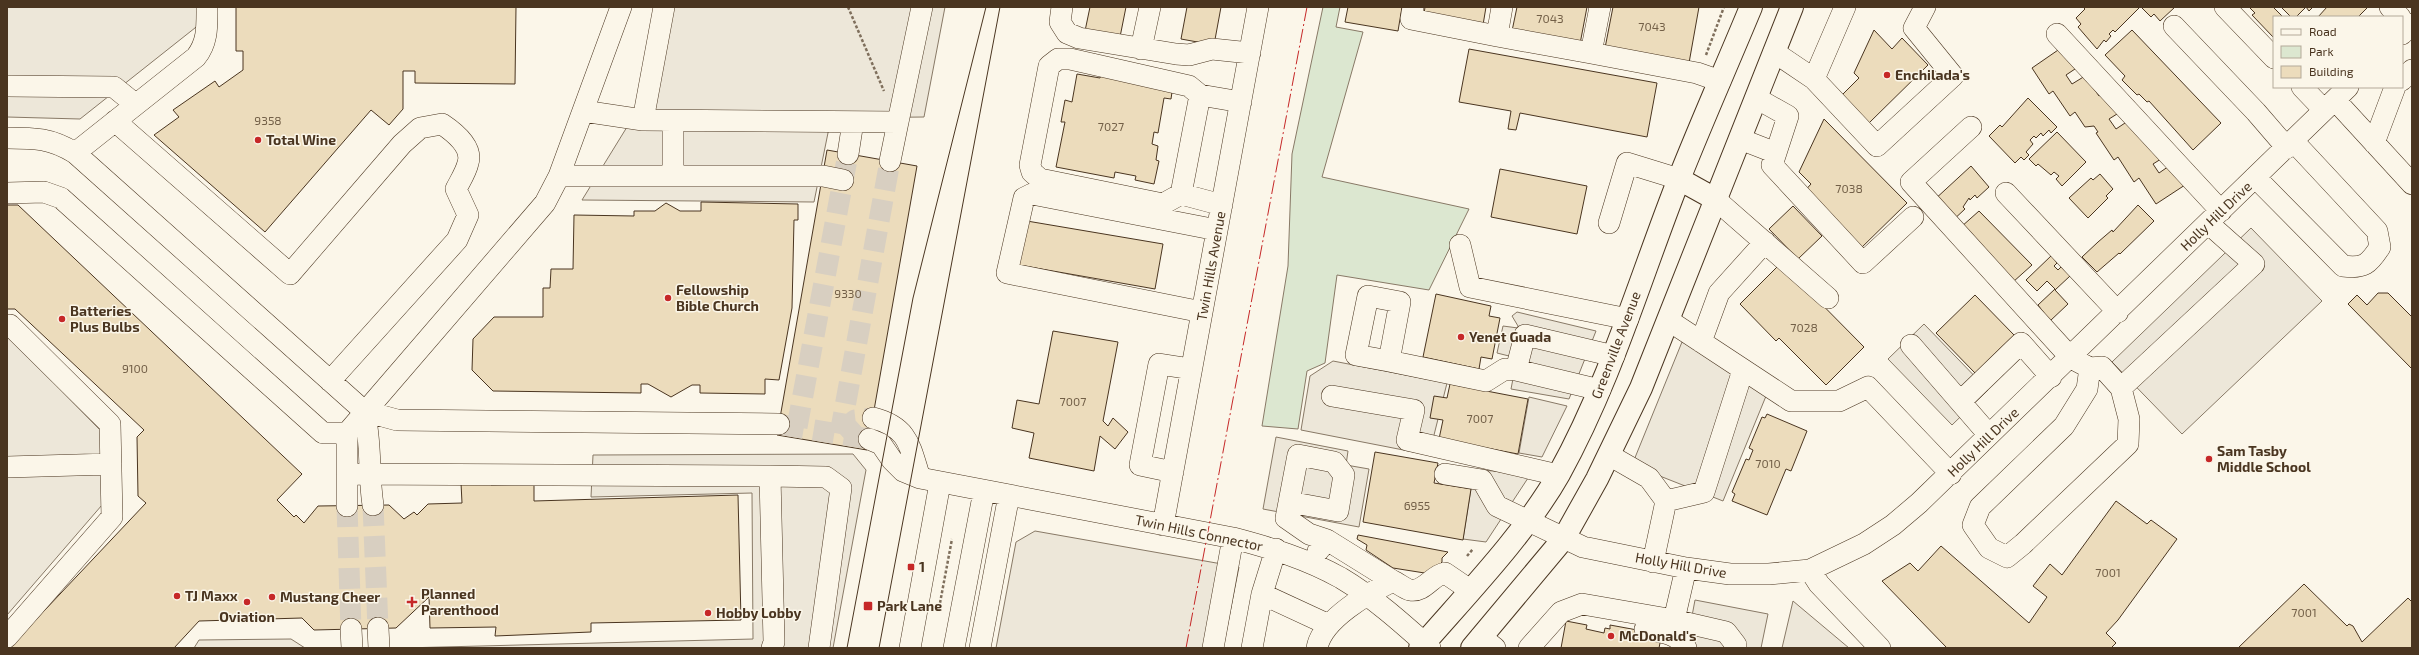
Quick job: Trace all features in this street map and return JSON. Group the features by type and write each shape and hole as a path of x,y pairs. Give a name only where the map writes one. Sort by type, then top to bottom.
{"main road":[{"name":"Greenville Avenue","path":"1425,646 1528,520 1558,475 1600,390 1628,319 1679,179 1751,7"},
{"path":"1483,644 1564,538 1609,455 1641,388 1792,7"},
{"path":"1679,179 1715,199"}],"street":[{"path":"76,153 191,61 203,48 207,33 207,7"},
{"path":"346,506 347,433 364,410 529,224 545,203 559,176 622,7"},
{"path":"643,120 664,7"},
{"path":"890,161 922,7"},
{"path":"1062,7 1060,22 1067,33 1079,38 1141,49 1189,55 1212,49 1250,53"},
{"path":"1141,49 1150,7"},
{"name":"Twin Hills Avenue","path":"1163,524 1258,7"},
{"path":"1413,7 1411,19 1697,73 1720,81"},
{"path":"1497,36 1502,7"},
{"path":"1591,53 1600,7"},
{"path":"1814,79 1845,7"},
{"path":"1774,52 1814,79 1877,146 1953,76 1914,28 1925,7"},
{"path":"2226,7 2273,57"},
{"path":"2390,7 2398,16"},
{"path":"2174,26 2256,112 2377,231 2380,247 2371,261 2357,268 2344,266 2256,178"},
{"path":"2057,34 2254,264 2121,388"},
{"path":"1222,205 1181,194 1163,204 1040,179 1032,172 1030,165 1049,66 1058,59 1070,59 1189,86 1200,94 1241,102"},
{"path":"2403,79 2412,70"},
{"path":"7,86 114,87 136,104"},
{"path":"2305,88 2336,99 2412,184"},
{"path":"2374,143 2395,88"},
{"path":"1181,194 1200,94"},
{"path":"1756,98 1788,116 1772,165 1863,263 1913,217"},
{"name":"Holly Hill Drive","path":"1446,474 1482,480 1498,506 1583,547 1653,562 1730,574 1768,574 1810,570 1858,547 1893,524 1951,474 1989,435 2071,358 2336,99"},
{"path":"583,111 643,120 898,122"},
{"path":"115,121 290,274 402,144 420,128 442,124 455,133 464,145 469,162 456,189 468,215 457,240 330,381"},
{"path":"673,121 673,176"},
{"path":"848,154 853,122"},
{"path":"1971,127 1911,182 2071,358 2090,368 2102,367 2121,388 2129,419 2128,444 2007,557 1989,548 1973,525 1980,507 2064,426 2087,389 2090,368"},
{"path":"7,138 38,138 59,143 76,153 364,410 397,420 779,424"},
{"path":"1740,139 1776,153"},
{"path":"1610,223 1626,163 1679,179"},
{"path":"559,176 823,176 843,180"},
{"path":"7,193 44,192 62,198 324,433 347,433"},
{"path":"2006,193 2118,312"},
{"path":"1202,312 1007,273 1024,198 1032,194 1217,230"},
{"path":"1715,199 1828,298"},
{"path":"1701,342 1719,293 1765,242"},
{"path":"1460,245 1470,287 1628,319"},
{"path":"1668,320 1791,401 1839,401 1868,387 1951,474"},
{"path":"7,325 10,325 110,424 112,517 7,637"},
{"path":"1516,370 1525,335 1614,356"},
{"path":"1961,401 2021,343 2051,376"},
{"path":"1910,345 1961,401 1989,435"},
{"path":"1389,362 1486,381 1505,368 1600,390"},
{"path":"1173,472 1140,465 1159,364 1192,370"},
{"path":"1666,501 1704,492 1743,370"},
{"path":"1332,396 1414,410 1408,440 1558,475"},
{"path":"364,410 369,431 370,474 373,505"},
{"path":"873,418 897,427 906,437 920,478"},
{"name":"Twin Hills Connector","path":"869,439 881,444 892,460 903,471 940,484 1009,495 1163,524 1233,538 1276,549 1309,562 1341,578 1367,595 1425,646"},
{"path":"1609,455 1649,478 1666,501 1653,562"},
{"path":"7,467 111,464"},
{"path":"346,474 826,477 841,488 819,648"},
{"path":"770,476 774,642 772,648"},
{"path":"910,648 940,484"},
{"path":"954,648 984,491"},
{"path":"980,648 1009,495"},
{"path":"1289,502 1286,518 1309,534 1327,540 1410,590 1420,589 1437,574 1446,573 1470,590"},
{"path":"1213,648 1233,538"},
{"path":"1309,562 1327,540"},
{"path":"1252,648 1262,594 1276,549"},
{"path":"1674,620 1686,568"},
{"path":"1810,570 1819,584 1880,648"},
{"path":"1317,648 1318,640 1329,625 1367,595 1394,581"},
{"path":"1262,594 1329,625"},
{"path":"1528,648 1561,612 1582,604 1674,620 1726,632 1736,645 1736,648"},
{"path":"1561,612 1672,634 1681,640 1686,648"}],"path":[{"path":"848,7 885,93"},
{"path":"1706,57 1724,7"},
{"path":"939,609 952,539"},
{"path":"1468,556 1473,549"}],"green space":[{"path":"1323,7 1340,7 1336,27 1363,32 1322,177 1469,209 1429,290 1337,275 1325,363 1307,371 1298,429 1262,426 1288,266 1292,154"}],"shaded area":[{"path":"7,7 205,7 205,20 80,119 7,117"},
{"path":"655,7 945,7 924,117 831,118 814,202 582,200 635,114"},
{"path":"2251,228 2322,301 2182,434 2112,362"},
{"path":"1517,312 1596,331 1569,399 1511,389 1517,358 1497,353 1503,326 1518,328 1512,316"},
{"path":"1924,324 1988,390 1952,425 1888,359"},
{"path":"7,338 11,339 101,431 102,505 7,615"},
{"path":"1682,342 1773,379 1723,501 1632,465"},
{"path":"1333,361 1447,383 1429,455 1301,430 1310,376"},
{"path":"1529,397 1567,406 1542,457 1519,453"},
{"path":"1276,437 1348,451 1346,465 1369,469 1359,527 1263,509"},
{"path":"853,454 866,470 833,648 403,648 753,639 752,493 591,497 593,455"},
{"path":"1474,469 1530,475 1486,542 1463,539"},
{"path":"1035,531 1239,567 1223,648 996,648 1016,542"},
{"path":"1695,600 1768,614 1761,648 1686,648"},
{"path":"1793,601 1849,648 1782,648"},
{"path":"291,639 305,648 194,648 199,640"}],"building":[{"path":"236,7 516,7 515,84 415,83 415,71 403,71 403,109 389,125 371,110 265,232 154,135 179,117 173,110 215,81 219,87 243,70 243,51 236,51"},
{"path":"1090,7 1126,7 1120,37 1085,31"},
{"path":"1187,7 1221,7 1214,45 1181,39"},
{"path":"1348,7 1402,7 1398,31 1345,22"},
{"path":"1425,7 1486,7 1483,25 1424,14"},
{"path":"1517,7 1587,7 1580,44 1512,31"},
{"path":"1613,7 1699,7 1689,63 1605,48"},
{"path":"2083,7 2140,7 2115,32 2113,30 2109,34 2111,36 2106,42 2104,40 2097,49 2078,27 2081,24 2076,18 2085,9"},
{"path":"2141,7 2175,7 2160,21 2154,14 2151,17"},
{"path":"2249,7 2273,7 2282,16 2273,16 2273,37 2252,15 2255,13"},
{"path":"2281,7 2306,7 2297,16 2290,16"},
{"path":"2306,7 2313,7 2309,11"},
{"path":"2327,7 2368,7 2359,16 2319,16"},
{"name":"Enchilada's","path":"1874,30 1892,49 1902,38 1928,65 1869,123 1842,95 1859,78 1854,73"},
{"path":"2132,30 2221,123 2193,150 2149,101 2147,102 2139,94 2137,95 2122,80 2125,76 2105,55"},
{"path":"2061,48 2075,69 2066,75 2072,84 2085,76 2099,96 2103,93 2117,114 2109,119 2116,129 2128,121 2161,159 2153,164 2159,173 2172,164 2185,185 2156,204 2139,178 2134,182 2118,157 2114,160 2096,133 2098,132 2094,126 2085,127 2075,112 2070,116 2053,91 2049,94 2032,68"},
{"path":"1469,49 1657,83 1647,137 1520,113 1516,130 1508,129 1511,111 1459,102"},
{"path":"1077,74 1100,78 1101,74 1173,85 1171,99 1164,98 1158,133 1154,132 1152,144 1158,146 1156,160 1159,161 1154,184 1135,180 1136,176 1115,172 1114,178 1056,167 1065,122 1061,122 1065,100 1072,102"},
{"path":"2028,98 2057,127 2051,133 2049,130 2043,136 2041,133 2036,138 2034,136 2030,140 2033,144 2026,152 2029,155 2024,160 2021,157 2015,163 1989,136 2000,125 2002,127"},
{"path":"1824,119 1907,203 1858,251 1802,194 1811,184 1799,172"},
{"path":"2057,132 2086,162 2062,186 2056,179 2059,176 2054,172 2051,175 2038,164 2036,166 2029,159"},
{"path":"827,150 917,166 867,450 777,435"},
{"path":"1971,166 1989,187 1977,198 1975,195 1970,200 1969,198 1963,207 1965,209 1951,222 1933,201"},
{"path":"1500,169 1587,186 1577,234 1491,217"},
{"path":"2100,174 2113,189 2106,196 2108,198 2088,218 2069,198 2091,178 2093,180"},
{"name":"Fellowship Bible Church","path":"701,202 798,204 798,220 794,220 792,308 779,380 765,379 765,394 700,393 700,385 692,385 671,397 648,384 641,384 641,393 493,391 472,370 473,339 494,317 543,317 543,288 550,288 551,269 573,269 574,215 634,216 634,211 655,211 666,203 680,211 701,211"},
{"path":"7,205 18,205 302,474 277,500 294,517 296,515 304,523 318,506 389,505 404,519 414,512 417,515 428,504 462,503 461,483 491,483 491,485 534,484 534,501 738,495 741,620 591,623 591,632 495,636 496,627 430,628 429,597 396,628 314,630 302,618 199,621 174,648 9,648 146,503 138,496 137,437 144,430 15,309 7,309"},
{"path":"2138,205 2154,221 2120,254 2119,253 2097,272 2082,257 2112,230 2113,232"},
{"path":"1793,206 1822,236 1798,259 1769,229"},
{"path":"1979,211 2032,265 2013,282 1961,227"},
{"path":"1021,220 1163,244 1155,289 1013,264"},
{"path":"2052,255 2057,263 2054,266 2058,270 2061,267 2070,276 2055,290 2068,304 2050,321 2038,305 2055,289 2047,281 2037,291 2026,280"},
{"path":"1781,263 1864,347 1826,385 1779,338 1776,341 1740,304"},
{"path":"2378,293 2388,293 2412,317 2412,369 2348,304 2357,295 2367,305"},
{"name":"Yenet Guada","path":"1436,294 1491,306 1489,316 1500,318 1492,359 1481,357 1479,369 1423,357"},
{"path":"1975,295 2014,335 1975,373 1936,333"},
{"path":"1053,331 1118,342 1103,421 1108,426 1113,418 1128,432 1115,449 1100,436 1094,471 1029,458 1034,433 1012,428 1017,400 1039,404"},
{"path":"1450,384 1528,399 1518,454 1439,439 1443,420 1430,418 1434,396 1447,398"},
{"path":"1767,414 1807,431 1791,471 1786,469 1767,515 1732,501 1735,494 1732,492 1746,459 1749,460 1753,450 1749,448 1762,417 1765,418"},
{"path":"1375,452 1438,463 1434,483 1471,489 1463,540 1363,522"},
{"path":"2116,501 2147,524 2151,520 2177,539 2118,620 2106,633 2116,643 2111,648 1947,648 1882,581 1910,563 1918,571 1941,546 2029,623 2047,597 2033,586 2050,564 2062,575"},
{"path":"1358,535 1448,552 1442,558 1442,562 1431,574 1393,568 1366,550 1367,545 1357,539"},
{"path":"2304,584 2347,626 2349,624 2353,626 2362,642 2408,598 2412,602 2412,648 2238,648"},
{"name":"McDonald's","path":"1566,621 1587,625 1586,629 1604,633 1605,628 1610,629 1610,625 1659,634 1661,638 1659,648 1561,648"}],"tunnel":[{"path":"797,427 848,154"},
{"path":"840,434 890,161"},
{"path":"840,434 855,420 873,418"},
{"path":"783,425 869,439"},
{"path":"373,505 378,628"},
{"path":"347,506 351,629"}],"tram line":[{"path":"847,648 913,298 986,7"},
{"path":"879,648 1000,7"}],"power":[{"path":"1186,648 1307,7"}],"place":[{"name":"Enchilada's","path":"1887,75"},
{"name":"Total Wine","path":"258,140"},
{"name":"Fellowship Bible Church","path":"668,298"},
{"name":"Batteries Plus Bulbs","path":"62,319"},
{"name":"Yenet Guada","path":"1461,337"},
{"name":"Sam Tasby Middle School","path":"2209,459"},
{"name":"1","path":"911,567"},
{"name":"TJ Maxx","path":"177,596"},
{"name":"Mustang Cheer","path":"272,597"},
{"name":"Oviation","path":"247,602"},
{"name":"Planned Parenthood","path":"412,602"},
{"name":"Park Lane","path":"868,606"},
{"name":"Hobby Lobby","path":"708,613"},
{"name":"McDonald's","path":"1611,636"}]}
